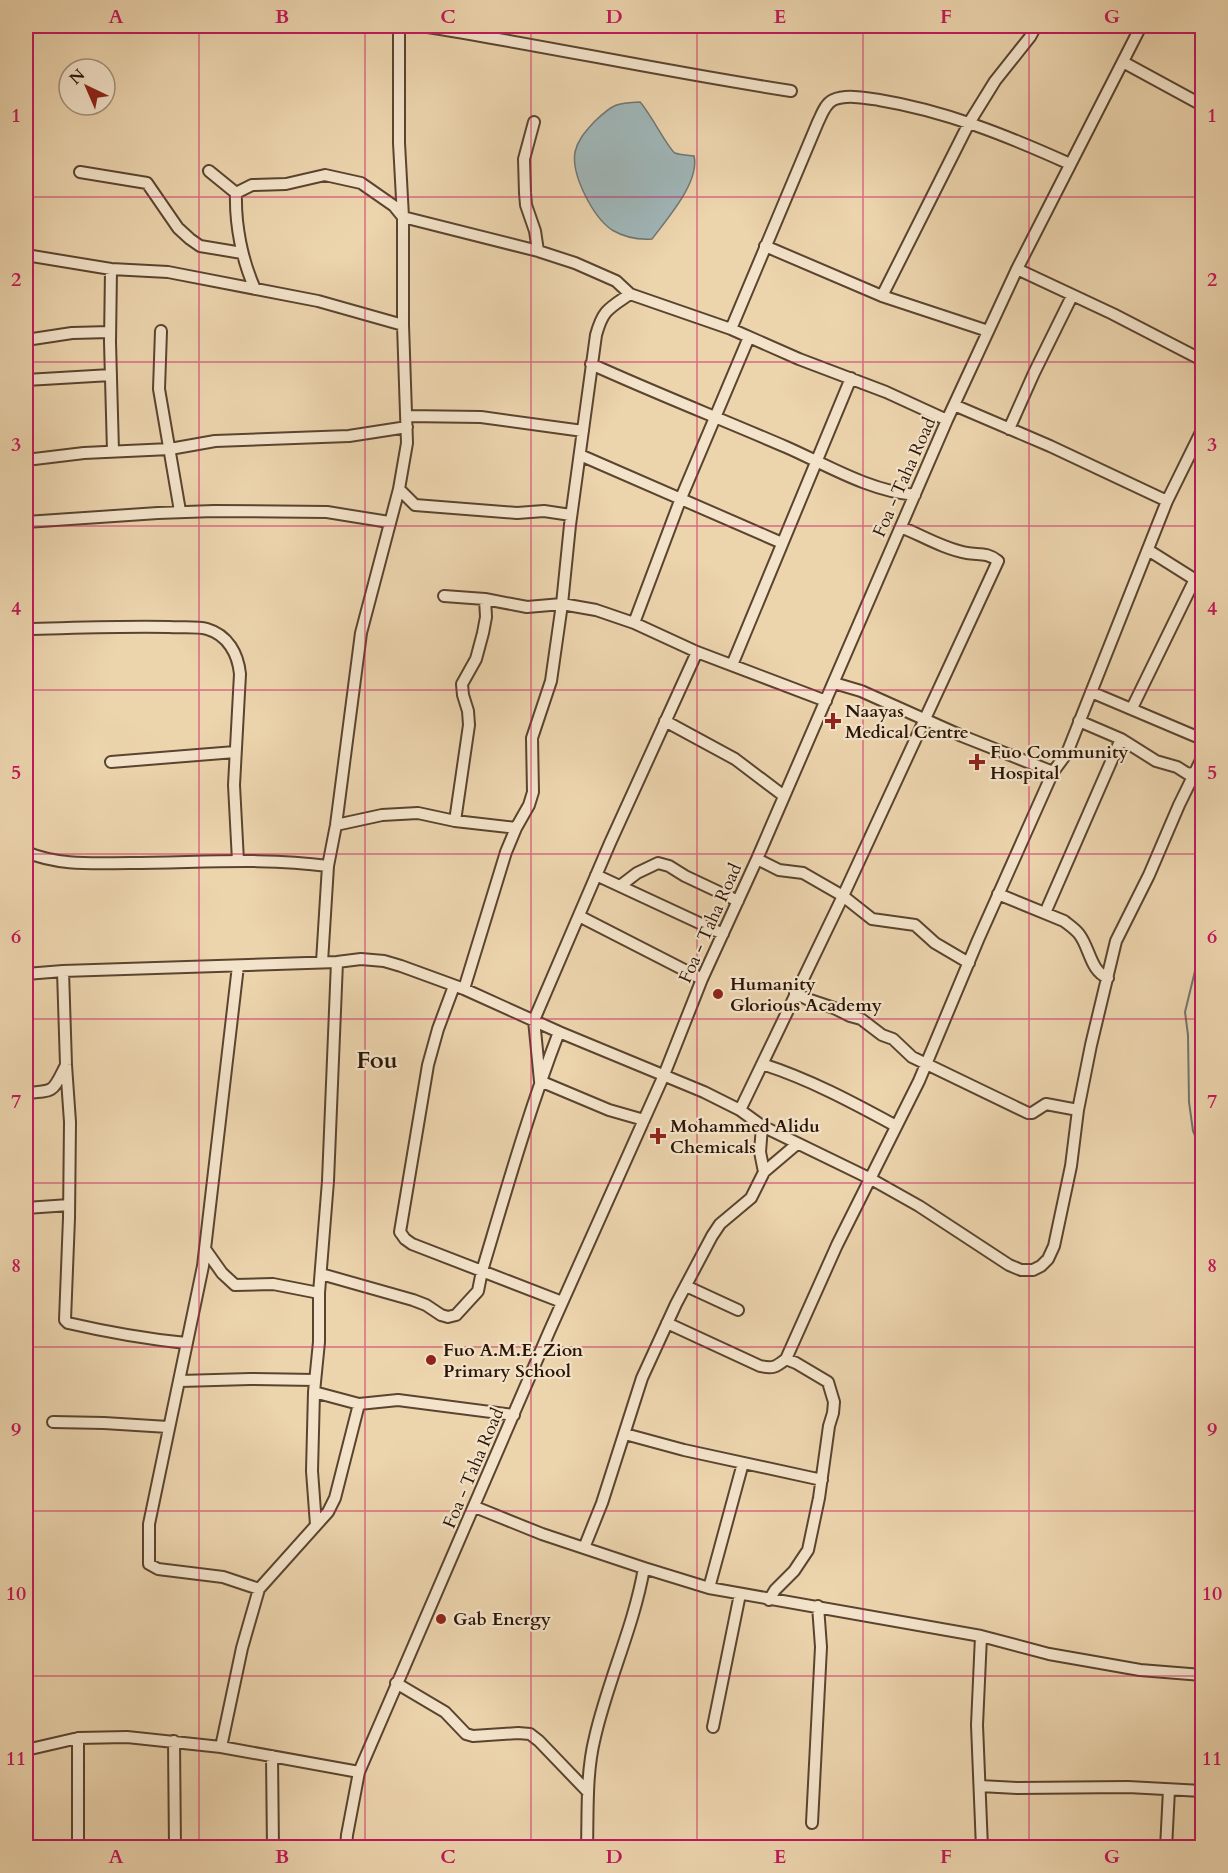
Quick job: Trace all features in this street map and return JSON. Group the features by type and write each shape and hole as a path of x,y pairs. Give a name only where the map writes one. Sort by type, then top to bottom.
{"street":[{"path":"322,962 328,866 336,825 361,633 399,489 407,443 403,325 404,217 399,144 399,26"},
{"path":"422,26 531,43 696,77 791,91"},
{"path":"882,296 969,123 995,81 1036,26"},
{"name":"Foa - Taha Road","path":"346,1848 359,1772 562,1302 664,1076 702,979 758,859 947,420 1017,269 1141,26"},
{"path":"1123,62 1203,105"},
{"path":"731,329 818,122 831,100 865,98 920,107 1022,142 1070,164"},
{"path":"534,122 524,159 525,193 538,251"},
{"path":"209,171 236,193"},
{"path":"80,172 147,183 178,228 190,239 200,246 243,253"},
{"path":"236,193 252,185 286,184 325,175 361,183 394,206 404,217 538,251 602,274 616,281 630,294 731,329 947,420"},
{"path":"236,193 235,208 244,262 255,289"},
{"path":"765,246 882,296 988,331"},
{"path":"26,255 111,269 168,272 318,301 403,325"},
{"path":"111,269 113,451"},
{"path":"1017,269 1203,360"},
{"path":"562,1302 412,1244 400,1232 428,1065 438,1029 459,988 499,872 532,792 532,738 551,681 591,364 601,317 606,310 630,294"},
{"path":"1009,429 1072,296"},
{"path":"161,331 159,389 180,512"},
{"path":"26,340 72,333 110,332"},
{"path":"634,623 681,498 748,338"},
{"path":"591,364 647,390 715,416 817,460 849,477 894,493 915,495"},
{"path":"26,380 111,375"},
{"path":"732,665 851,378"},
{"path":"954,405 1050,446 1167,501"},
{"path":"26,460 113,451 170,449 215,441 349,436 407,422 481,417 583,431"},
{"path":"667,1323 760,1366 777,1367 786,1359 832,1256 909,1102 1053,772 1067,753 1167,501 1203,430"},
{"path":"580,455 782,543"},
{"path":"399,489 416,505 517,513 544,511 571,515"},
{"path":"26,522 180,512 327,512 390,522"},
{"path":"740,1110 843,896 998,561 990,555 968,554 901,527"},
{"path":"1132,708 1199,581 1148,550"},
{"path":"444,596 485,599 527,607 562,604 596,610 634,623 697,652 826,701"},
{"path":"454,821 469,725 468,711 462,695 462,684 476,659 486,617 485,599"},
{"path":"26,629 154,627 206,629 219,635 232,648 238,658 240,674 234,785 238,861"},
{"path":"540,1082 534,1020 596,875 697,652"},
{"path":"834,683 861,691 1053,772"},
{"path":"1091,692 1203,739"},
{"path":"665,721 735,759 784,796"},
{"path":"1079,721 1121,739 1156,761 1177,767 1188,774 1199,774"},
{"path":"1045,913 1121,739"},
{"path":"111,762 236,752"},
{"path":"26,974 63,970 238,966 361,959 384,961 459,988 740,1110 762,1126 871,1179 919,1206 1009,1265 1021,1270 1033,1270 1048,1259 1054,1246 1071,1166 1078,1110 1091,1046 1116,941 1199,774 1203,758"},
{"path":"336,825 382,815 418,813 454,821 516,828"},
{"path":"26,852 71,863 238,861 295,862 328,866"},
{"path":"758,859 779,870 803,873 843,896 872,919 915,926 936,943 969,963"},
{"path":"620,886 637,873 658,863 669,866 738,901"},
{"path":"596,875 723,934"},
{"path":"998,894 1064,921 1080,935 1097,971 1108,978"},
{"path":"579,916 702,979"},
{"path":"316,1525 312,1471 314,1392 319,1342 319,1293 335,1048 337,962"},
{"path":"238,966 205,1249 180,1381 168,1427 149,1524 149,1564 158,1569 223,1577 259,1589"},
{"path":"63,970 70,1122 68,1283 65,1320 68,1323 146,1338 186,1343"},
{"path":"795,993 850,1016 861,1018 882,1035 892,1039 912,1057 1028,1113 1046,1104 1078,1110"},
{"path":"321,1274 402,1296 448,1317 462,1310 478,1291 482,1271 540,1082 559,1032"},
{"path":"762,1064 786,1071 824,1088 896,1126"},
{"path":"26,1093 50,1091 54,1088 66,1065"},
{"path":"540,1082 609,1110 644,1120"},
{"path":"762,1126 760,1152 764,1172"},
{"path":"584,1548 603,1503 642,1378 686,1286 720,1224 751,1198 764,1172 797,1144"},
{"path":"26,1208 69,1205"},
{"path":"205,1249 222,1273 235,1285 273,1284 319,1293"},
{"path":"686,1286 738,1310"},
{"path":"770,1600 775,1590 794,1571 808,1550 834,1402 828,1382 786,1359"},
{"path":"180,1381 315,1380"},
{"path":"314,1392 359,1404 398,1400 514,1414"},
{"path":"221,1747 242,1648 259,1589 328,1512 335,1498 359,1404"},
{"path":"53,1422 168,1427"},
{"path":"625,1434 684,1450 822,1480"},
{"path":"710,1588 743,1463"},
{"path":"475,1507 584,1548 710,1588 981,1636 1089,1662 1203,1676"},
{"path":"587,1848 588,1778 594,1739 633,1617 644,1568"},
{"path":"713,1726 740,1594"},
{"path":"812,1823 821,1647 818,1606"},
{"path":"981,1636 977,1725 982,1848"},
{"path":"396,1683 445,1712 466,1734 473,1737 530,1734 588,1792"},
{"path":"26,1750 78,1738 127,1737 221,1747 359,1772"},
{"path":"78,1738 78,1848"},
{"path":"174,1741 175,1848"},
{"path":"272,1756 273,1848"},
{"path":"980,1786 1128,1787 1203,1791"},
{"path":"1166,1848 1169,1790"}],"shaded area":[{"path":"640,102 672,150 677,154 694,156 695,166 681,200 652,239 626,236 605,224 585,195 576,172 575,161 576,147 580,139 601,115 615,106"}],"waterway":[{"path":"1202,958 1195,971 1185,1012 1188,1035 1189,1102 1193,1131 1202,1151"}],"place":[{"name":"Naayas Medical Centre","path":"833,721"},
{"name":"Fuo Community Hospital","path":"977,762"},
{"name":"Humanity Glorious Academy","path":"718,994"},
{"name":"Mohammed Alidu Chemicals","path":"658,1136"},
{"name":"Fuo A.M.E. Zion Primary School","path":"431,1360"},
{"name":"Gab Energy","path":"441,1619"}],"district":[{"name":"Fou","path":"377,1060"}]}
